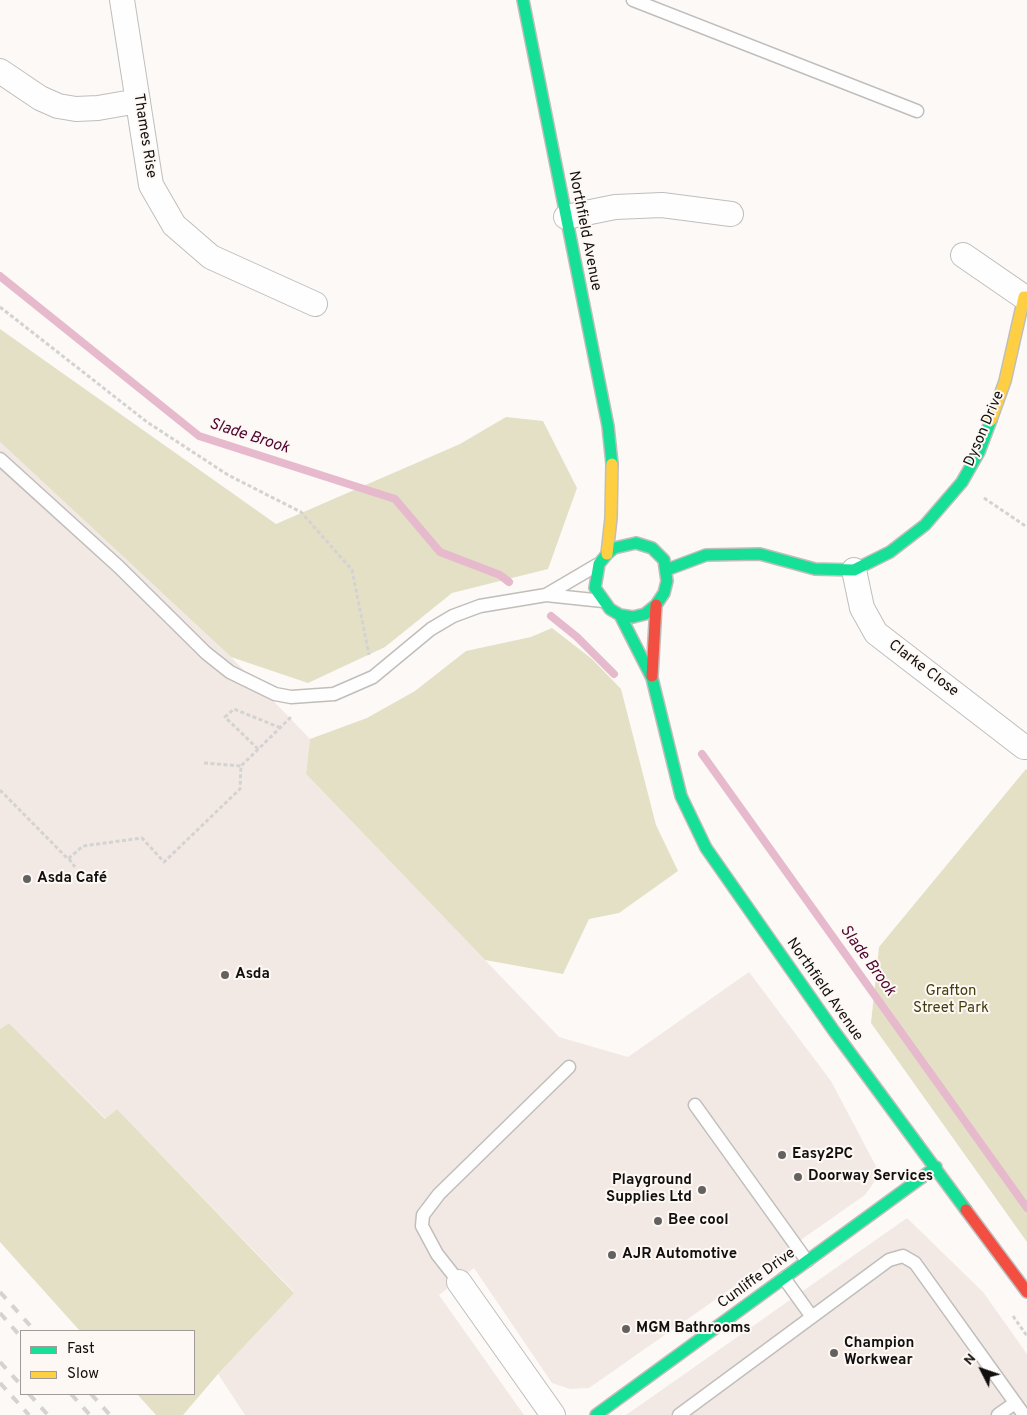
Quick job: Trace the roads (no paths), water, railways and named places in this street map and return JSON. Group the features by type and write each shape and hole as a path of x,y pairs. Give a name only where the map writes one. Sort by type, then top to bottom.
{"main road":[{"name":"Northfield Avenue","path":"523,0 608,426 612,468 611,518 603,559"},
{"name":"Dyson Drive","path":"666,570 706,555 760,554 816,569 854,570 890,552 925,525 962,482 979,452 993,419 1005,381 1026,297"},
{"name":"Northfield Avenue","path":"612,468 625,506"},
{"path":"634,539 652,548 659,554 664,560 666,587 656,605 645,614 633,617 620,615 603,601 595,588 595,575 603,559 614,548 634,539"},
{"name":"Northfield Avenue","path":"652,678 656,605"},
{"name":"Northfield Avenue","path":"620,615 652,678 681,796 706,848 834,1031 1027,1292"},
{"name":"Cunliffe Drive","path":"596,1415 936,1167"}],"street":[{"name":"Thames Rise","path":"122,0 151,185 174,225 211,257 315,304"},
{"path":"0,71 40,98 58,106 76,109 98,108 138,101"},
{"path":"566,217 615,207 662,205 731,214"},
{"name":"Dyson Drive","path":"963,255 1026,297"},
{"name":"Clarke Close","path":"854,570 862,608 876,632 1024,747"},
{"path":"459,1282 553,1415"}],"lane":[{"path":"633,0 917,111"},
{"path":"0,459 119,567 206,653 230,672 275,694 291,697 334,694 373,677 431,629 453,616 480,606 546,595 603,601"},
{"path":"546,595 603,559"},
{"path":"459,1282 433,1247 422,1226 423,1215 439,1194 569,1067"},
{"path":"694,1105 807,1261"},
{"path":"680,1415 888,1260 903,1256 915,1263 1024,1415"},
{"path":"784,1278 812,1317"},
{"path":"998,1415 1015,1403"}],"waterway":[{"name":"Slade Brook","path":"0,276 199,436 395,499 440,552 500,575 509,582"},
{"name":"Slade Brook","path":"551,616 577,637 614,674"},
{"name":"Slade Brook","path":"702,754 1027,1208"}],"railway":[{"path":"0,1292 34,1330"},
{"path":"0,1313 20,1336"},
{"path":"0,1362 20,1384"},
{"path":"0,1383 29,1415"},
{"path":"30,1395 48,1415"},
{"path":"72,1395 90,1415"},
{"path":"92,1395 110,1415"}],"place":[{"name":"Asda Café","path":"27,879"},
{"name":"Asda","path":"225,975"},
{"name":"Easy2PC","path":"782,1155"},
{"name":"Doorway Services","path":"798,1177"},
{"name":"Playground Supplies Ltd","path":"702,1190"},
{"name":"Bee cool","path":"658,1221"},
{"name":"AJR Automotive","path":"612,1255"},
{"name":"MGM Bathrooms","path":"626,1329"},
{"name":"Champion Workwear","path":"834,1353"}],"park label":[{"name":"Grafton Street Park","path":"951,1000"}]}
